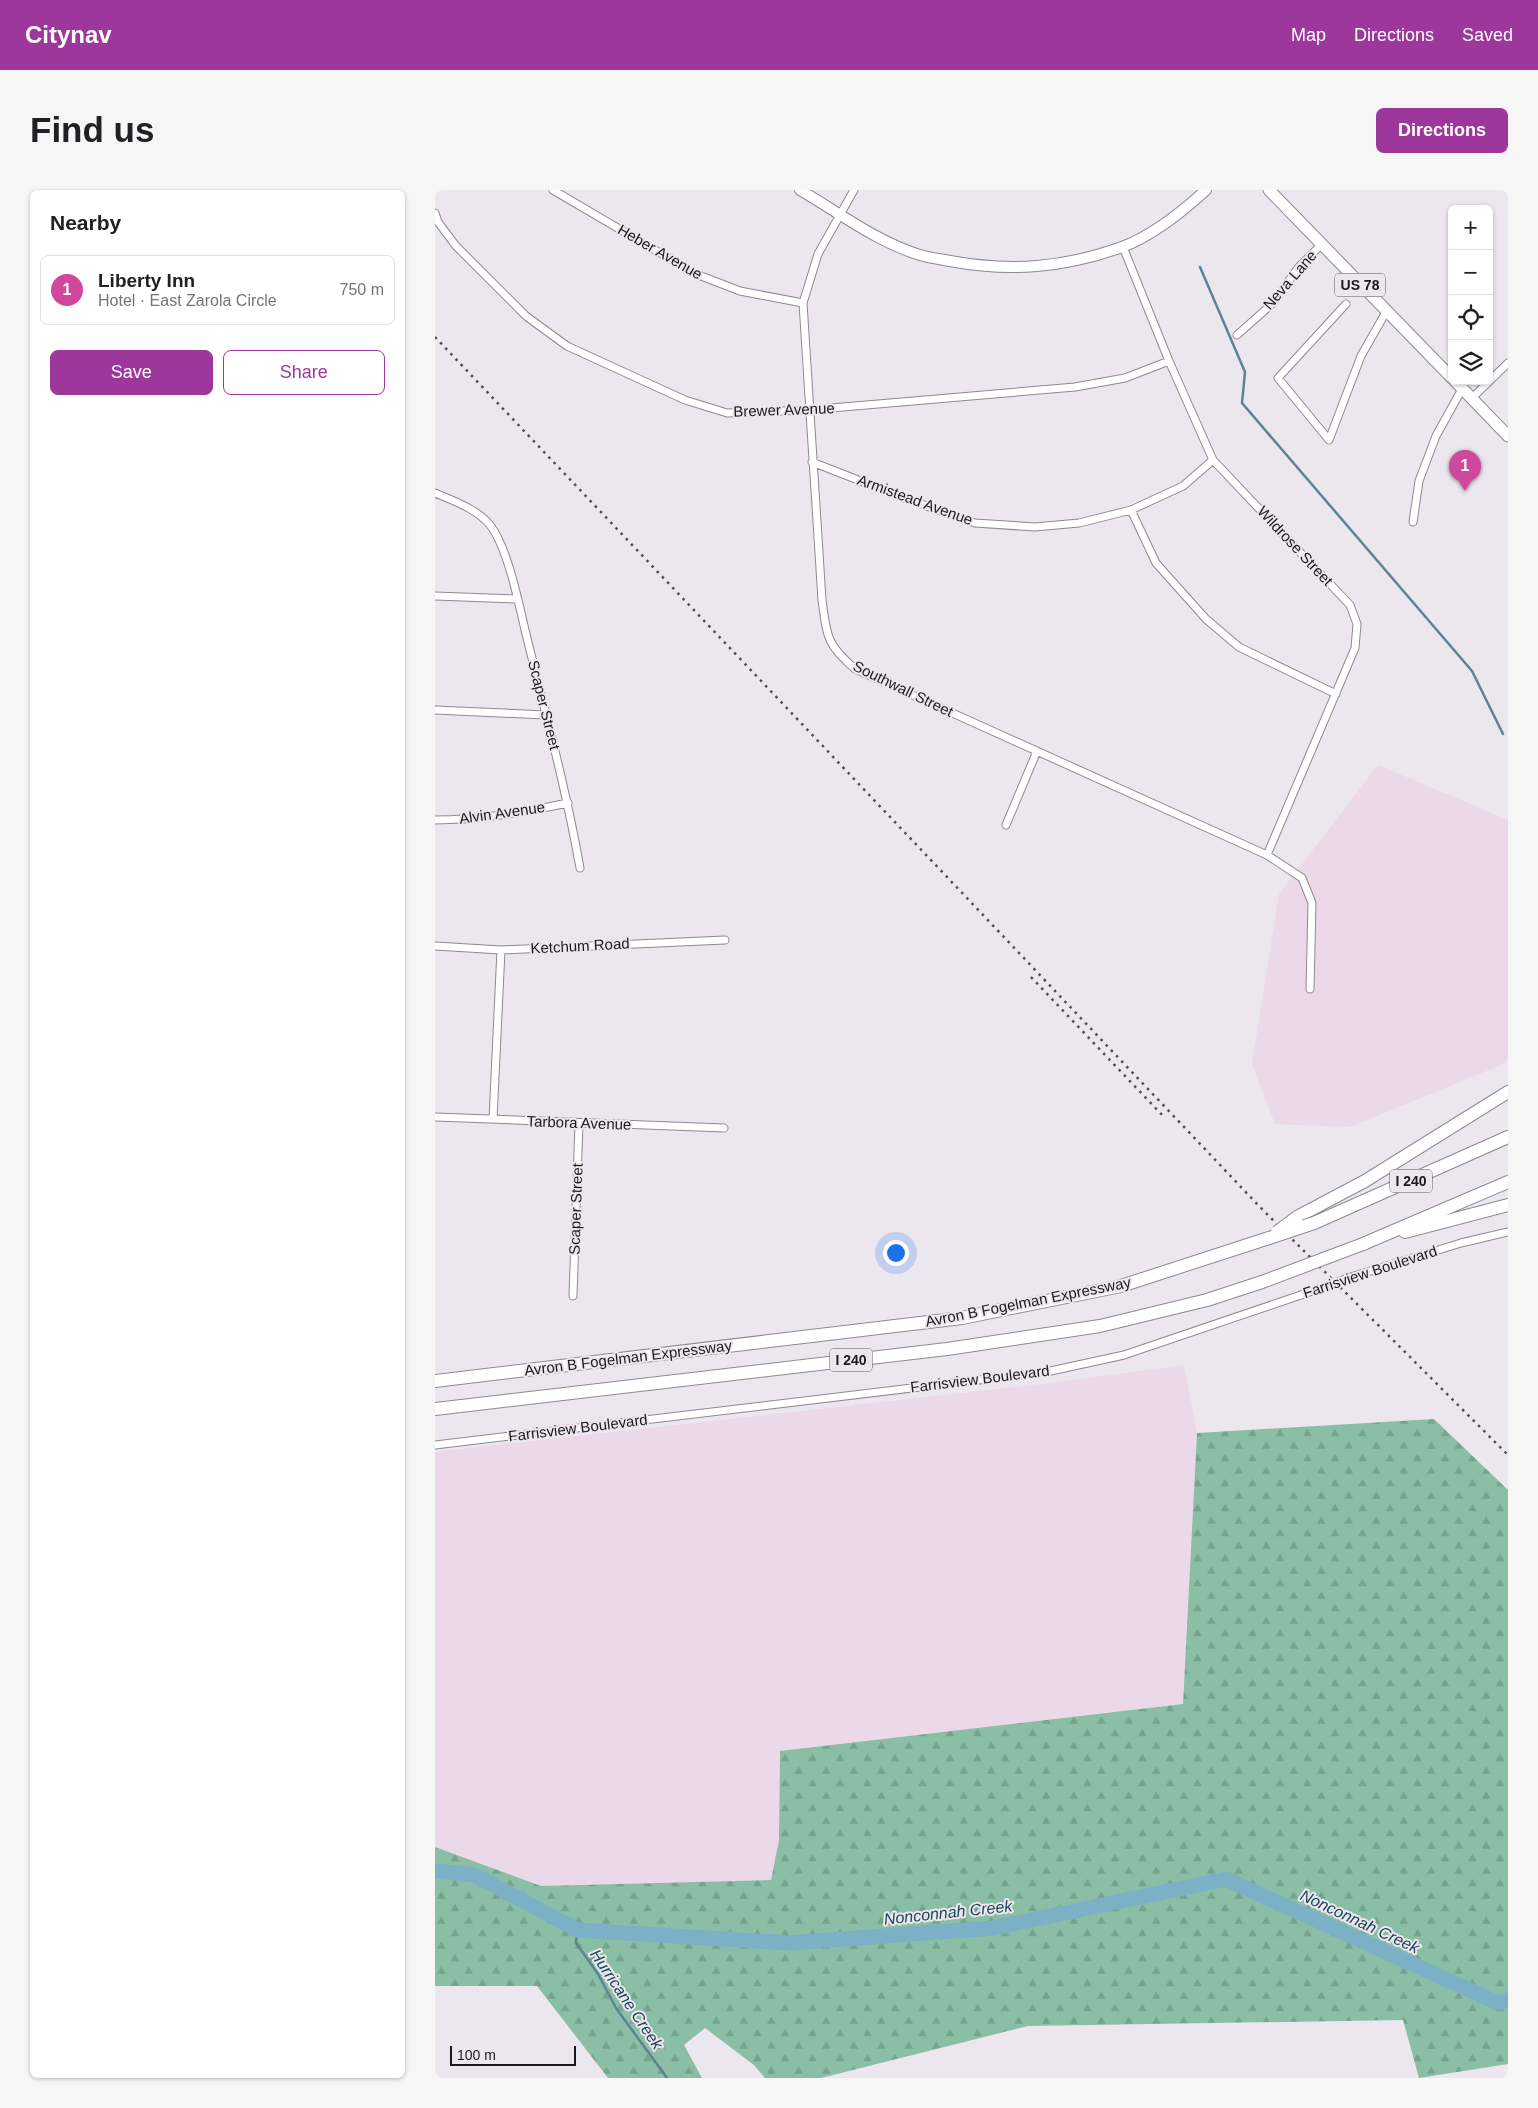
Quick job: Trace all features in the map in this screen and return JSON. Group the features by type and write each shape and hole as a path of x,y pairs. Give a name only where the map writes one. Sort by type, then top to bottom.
{"highway":[{"path":"1269,1238 1297,1217 1389,1166 1507,1092"},
{"name":"Avron B Fogelman Expressway","path":"435,1381 962,1318 1121,1286 1314,1223 1508,1138"},
{"name":"Avron B Fogelman Expressway","path":"435,1410 947,1349 1100,1326 1207,1300 1262,1282 1376,1240 1434,1212 1508,1182"},
{"path":"1376,1240 1508,1205"}],"main road":[{"path":"800,190 881,238 920,255 979,266 1029,268 1072,262 1123,246 1177,215 1207,190"},
{"name":"US 78","path":"1269,190 1448,374"},
{"path":"1458,385 1508,436"}],"street":[{"name":"Heber Avenue","path":"553,190 696,274 740,291 803,303"},
{"name":"Southwall Street","path":"854,190 818,254 803,303 808,410 823,608 827,632 836,652 855,669 1267,854 1302,878 1311,903 1310,989"},
{"name":"Brewer Avenue","path":"435,213 437,222 456,246 526,316 567,346 685,400 727,413 808,410 1075,387 1125,378 1169,361"},
{"name":"Neva Lane","path":"1237,335 1273,303 1298,268 1321,245"},
{"name":"Wildrose Street","path":"1123,246 1169,361 1213,460 1350,605 1357,624 1355,648 1267,854"},
{"path":"1347,304 1278,378 1329,440 1361,356 1387,312"},
{"path":"1471,399 1508,363"},
{"path":"1413,522 1419,481 1458,385"},
{"name":"Armistead Avenue","path":"812,462 975,523 1035,527 1079,523 1131,510 1183,486 1213,460"},
{"name":"Scaper Street","path":"435,493 479,514 489,524 500,544 517,599 568,803 580,868"},
{"path":"1131,510 1156,563 1206,619 1239,647 1336,694"},
{"path":"435,596 517,599"},
{"path":"435,710 546,715"},
{"path":"1006,825 1037,751"},
{"name":"Alvin Avenue","path":"435,820 463,820 525,812 568,803"},
{"name":"Ketchum Road","path":"435,946 501,950 725,940"},
{"path":"493,1119 501,950"},
{"name":"Tarbora Avenue","path":"435,1117 724,1128"},
{"name":"Scaper Street","path":"573,1296 579,1123"},
{"name":"Farrisview Boulevard","path":"435,1445 1046,1372 1124,1355 1354,1276 1461,1243 1508,1232"}],"shaded area":[{"path":"1378,765 1508,820 1508,1059 1501,1065 1350,1127 1275,1124 1252,1064 1279,894"},
{"path":"1184,1365 1197,1433 1183,1704 780,1751 779,1840 771,1880 541,1886 435,1847 435,1452 1043,1384"}],"green space":[{"path":"1434,1419 1508,1490 1508,2064 1419,2078 1403,2020 1028,2026 821,2078 765,2078 754,2065 705,2028 684,2045 702,2078 608,2078 537,1986 435,1986 435,1847 541,1886 771,1880 779,1840 780,1751 1183,1704 1197,1433"}],"waterway":[{"path":"1200,267 1245,372 1242,403 1472,671 1503,734"},
{"name":"Nonconnah Creek","path":"435,1871 475,1875 577,1930 789,1943 993,1928 1226,1879 1498,2003 1508,2000"},
{"name":"Hurricane Creek","path":"577,1930 576,1943 598,1974 616,2008 667,2078"}],"railway":[{"path":"435,337 1258,1205 1508,1455"},
{"path":"1031,977 1164,1117"}],"place":[{"name":"Liberty Inn","path":"1465,491"}]}
